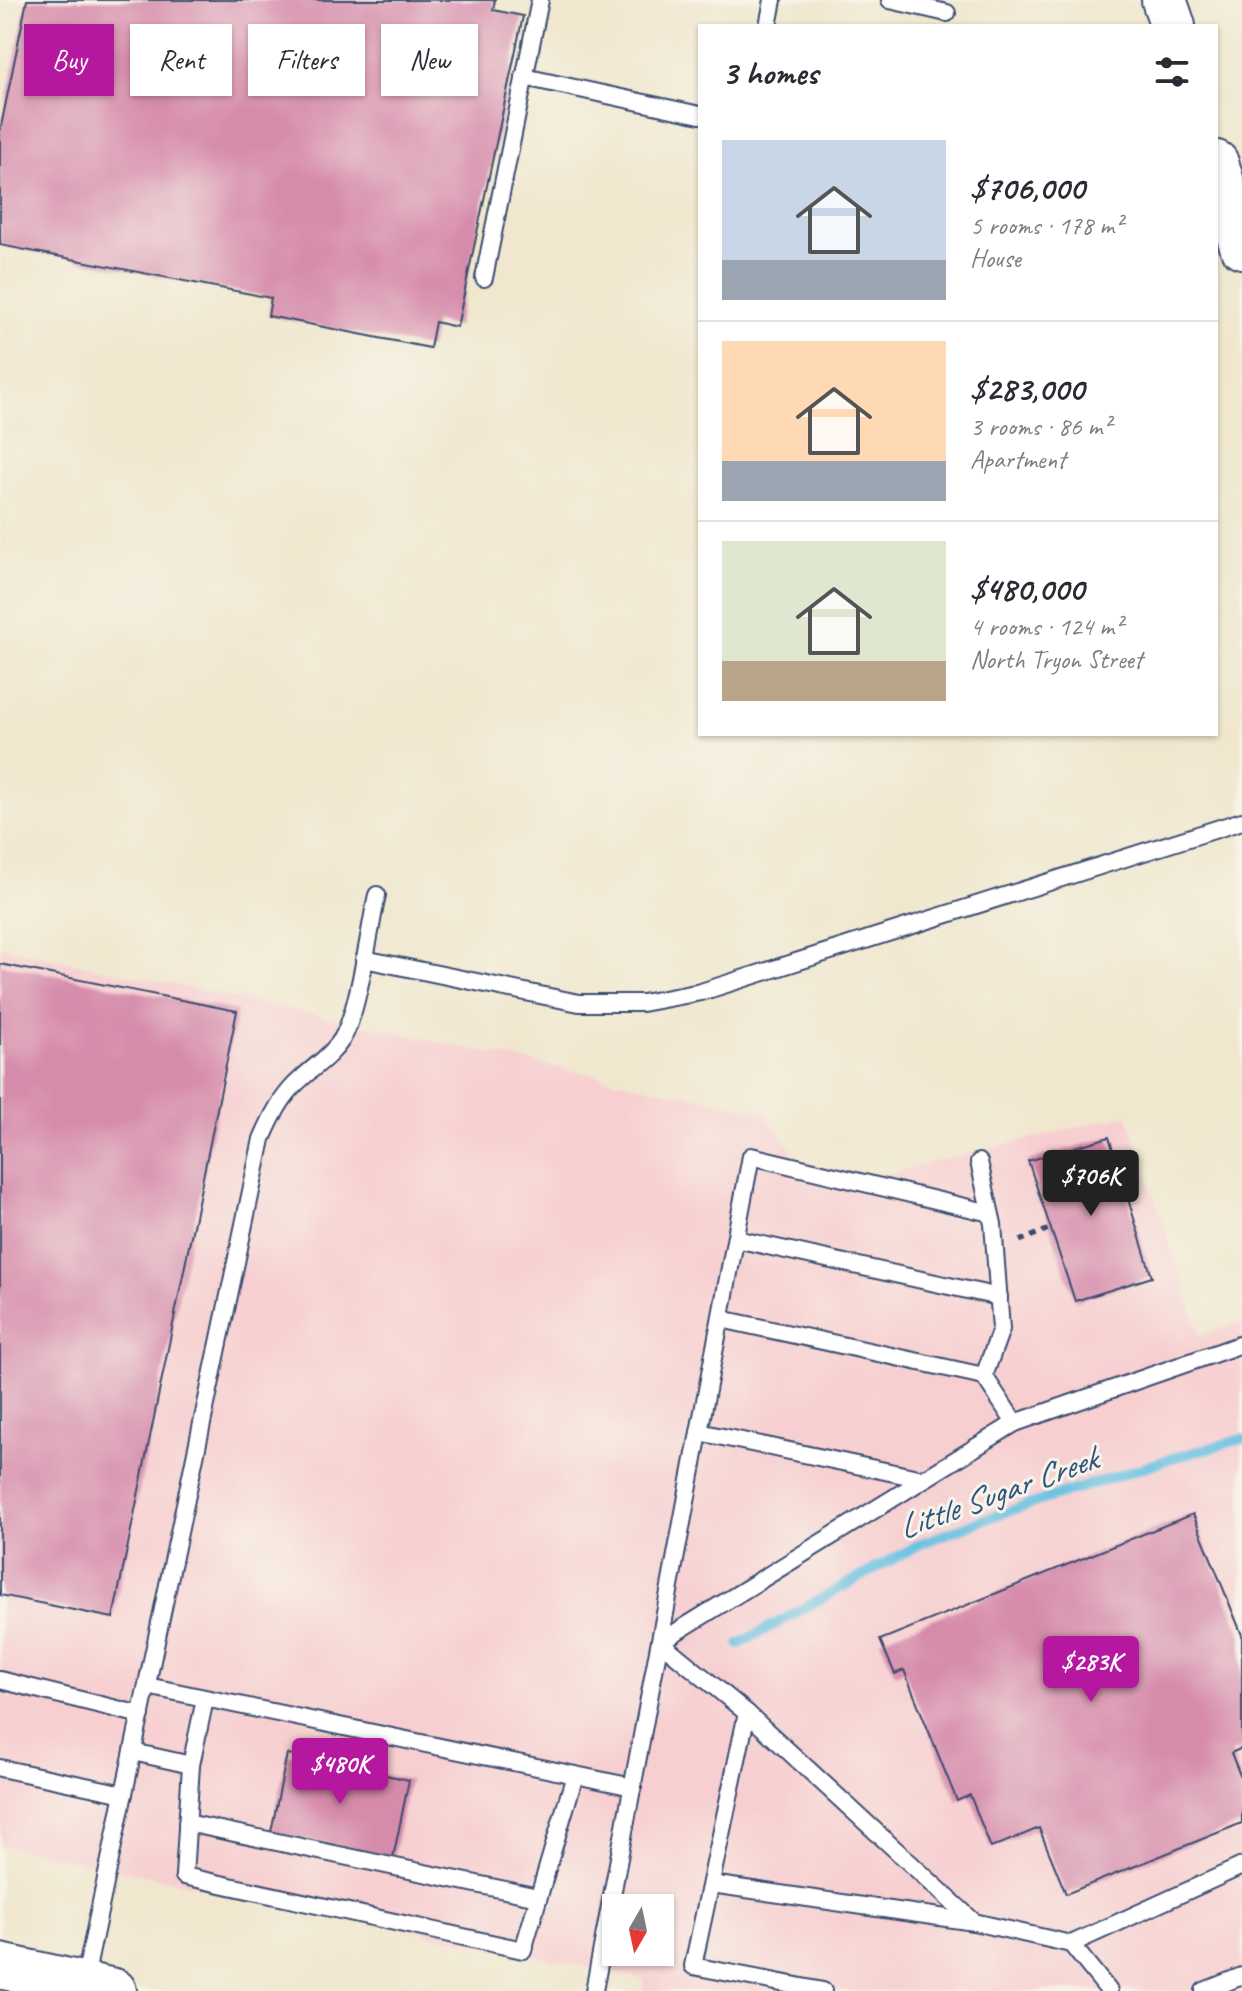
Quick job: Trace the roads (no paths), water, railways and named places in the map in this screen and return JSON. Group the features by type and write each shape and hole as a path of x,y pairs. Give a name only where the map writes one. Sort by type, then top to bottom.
{"main road":[{"path":"1164,0 1172,24"},
{"path":"1218,169 1242,246"},
{"path":"0,1966 99,1988"}],"lane":[{"path":"484,278 540,0"},
{"path":"768,24 773,0"},
{"path":"890,0 947,13"},
{"path":"524,77 698,115"},
{"path":"364,959 579,1003 642,1003 701,992 1242,821"},
{"path":"99,1988 124,1794 262,1139 282,1098 302,1077 324,1061 342,1038 353,1010 377,895"},
{"path":"594,1991 751,1156 990,1213"},
{"path":"979,1162 990,1213 1001,1329 984,1376"},
{"path":"736,1239 999,1297"},
{"path":"721,1319 984,1376 1015,1423"},
{"path":"660,1642 1015,1423 1242,1344"},
{"path":"699,1432 923,1479"},
{"path":"660,1642 747,1713 974,1922"},
{"path":"0,1680 141,1715"},
{"path":"147,1686 633,1787"},
{"path":"205,1699 191,1765 184,1876 523,1950 575,1775"},
{"path":"747,1713 693,1966 823,1991"},
{"path":"133,1752 191,1765"},
{"path":"0,1768 124,1794"},
{"path":"187,1823 538,1897"},
{"path":"711,1884 974,1922 1071,1944 1242,1866"},
{"path":"1071,1944 1109,1991"},
{"path":"1204,1991 1242,1976"}],"waterway":[{"name":"Little Sugar Creek","path":"739,1644 922,1543 982,1520 1169,1459 1242,1439"}]}
